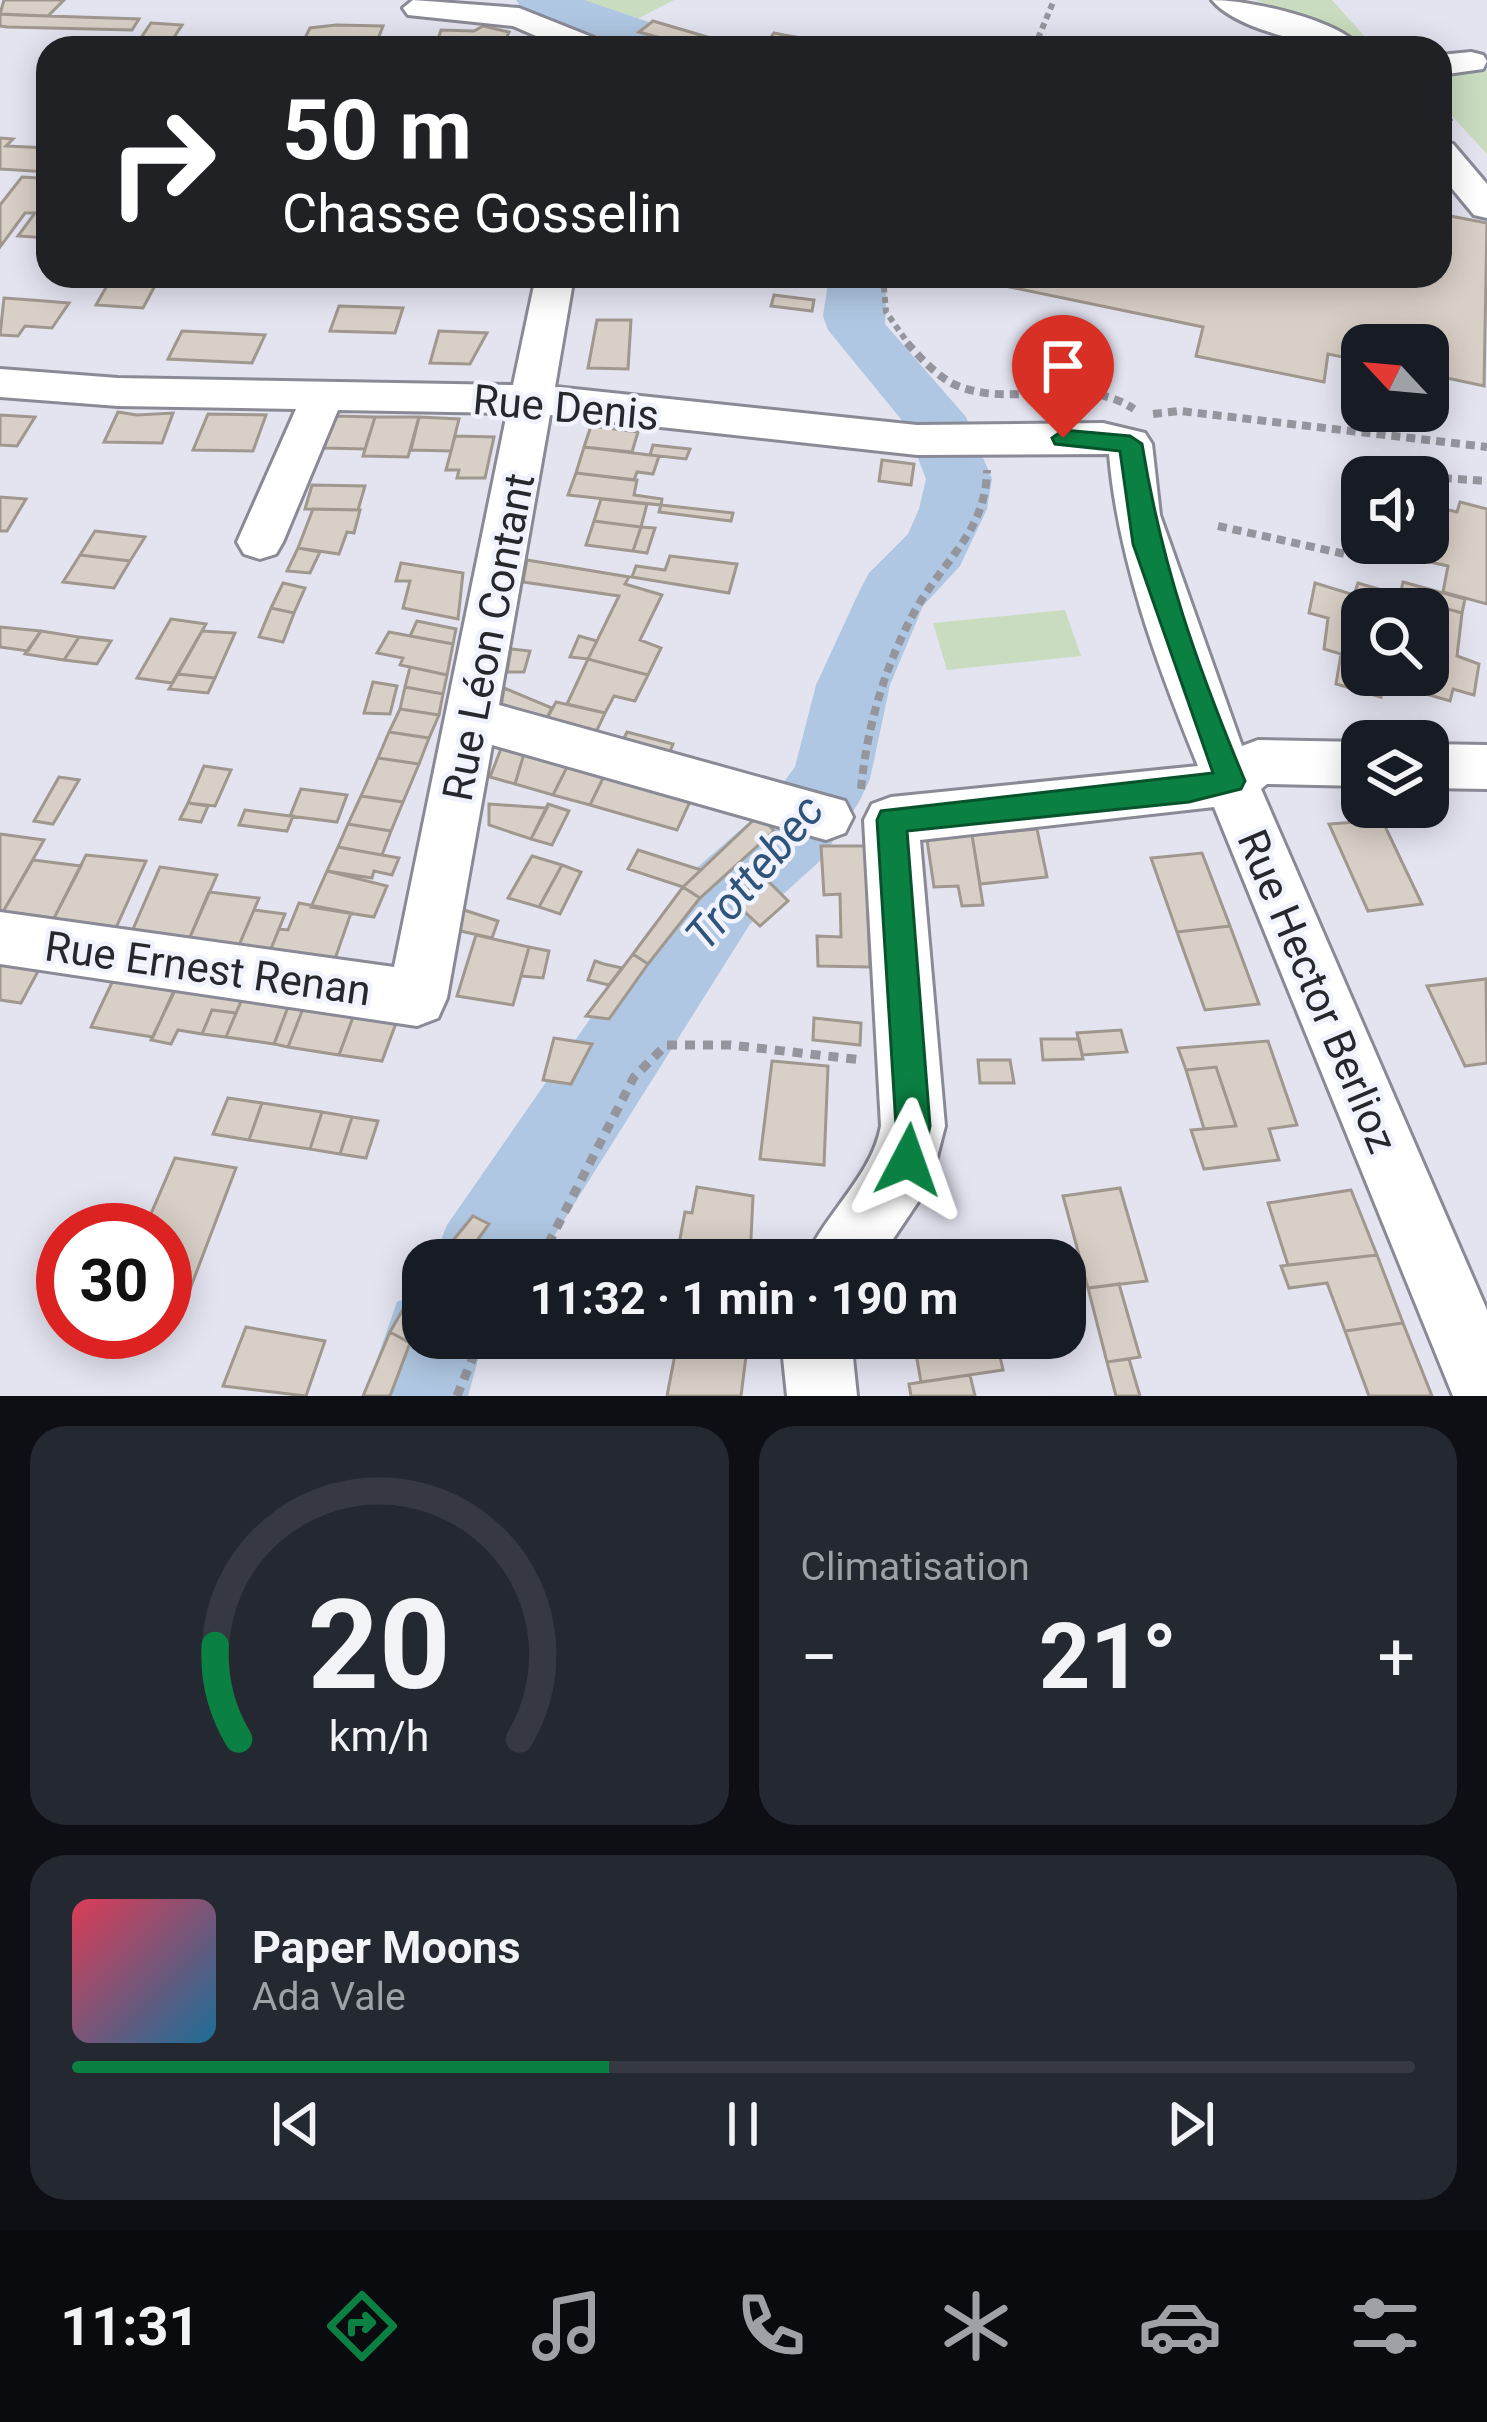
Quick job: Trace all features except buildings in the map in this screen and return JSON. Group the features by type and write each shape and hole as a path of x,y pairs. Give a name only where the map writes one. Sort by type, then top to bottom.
{"street":[{"path":"1223,4 1329,36"},
{"path":"419,8 519,17 563,36"},
{"path":"1452,165 1485,201"},
{"name":"Rue Léon Contant","path":"417,998 553,288"},
{"name":"Rue Denis","path":"0,383 118,392 533,399 917,440 1103,438 1130,444"},
{"path":"260,542 323,395"},
{"name":"Rue Hector Berlioz","path":"1130,444 1146,544 1196,698 1487,1393"},
{"path":"473,719 843,810 1189,790 1231,781 1258,762 1341,764"},
{"path":"1449,766 1487,767"},
{"path":"843,810 909,1065 913,1126 908,1160 853,1239"},
{"name":"Rue Ernest Renan","path":"0,938 417,998"},
{"path":"818,1359 822,1396"}],"path":[{"path":"1039,36 1054,0"},
{"path":"881,288 887,319 932,368 959,386 1096,396 1127,402 1141,415 1180,411 1487,447"},
{"path":"843,810 904,639 927,591 978,530 988,495 984,440 959,386"},
{"path":"1449,478 1487,481"},
{"path":"1218,526 1341,553"},
{"path":"551,1239 640,1066 666,1045 909,1065"},
{"path":"458,1396 469,1359"}],"green space":[{"path":"565,0 674,0 627,24"},
{"path":"1255,0 1332,0 1364,36 1345,36 1329,23"},
{"path":"1487,71 1487,154 1452,116 1452,72"},
{"path":"1065,610 1081,656 947,670 933,623"}],"waterway":[{"name":"Trottebec","path":"539,0 644,36"},
{"name":"Trottebec","path":"496,1239 721,898 791,836 831,779 853,685 894,592 936,548 953,509 959,479 934,417 858,330 853,316 856,288"},
{"name":"Trottebec","path":"416,1396 427,1359"}],"route":[{"path":"908,1160 913,1126 892,820 1189,790 1231,781 1196,698 1146,544 1130,444 1063,438"}]}
